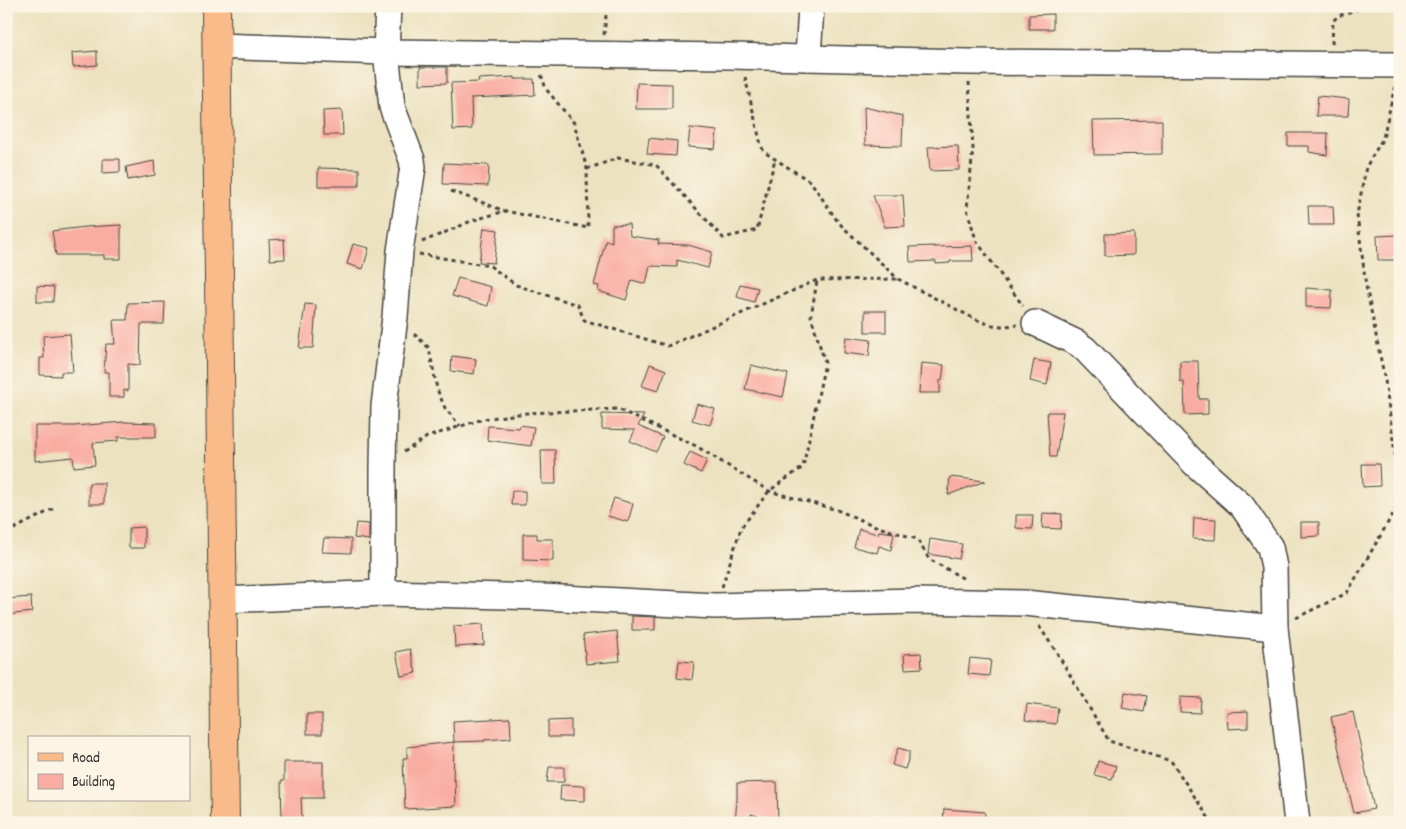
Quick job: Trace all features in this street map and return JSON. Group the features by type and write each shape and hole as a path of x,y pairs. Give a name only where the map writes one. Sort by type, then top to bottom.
{"main road":[{"path":"216,6 225,823"}],"street":[{"path":"383,593 384,406 395,317 400,251 413,167 392,107 386,52 388,6"},
{"path":"808,58 811,6"},
{"path":"216,46 386,52 730,56 967,62 1330,64 1398,74"},
{"path":"1035,323 1085,349 1196,464 1242,506 1270,547 1274,567 1275,628 1297,823"},
{"path":"223,600 383,593 543,597 715,606 915,601 1024,604 1275,628"}],"path":[{"path":"1330,64 1333,21 1338,16 1358,9 1361,6"},
{"path":"451,191 505,211 588,228 587,169 574,123 546,89 534,54"},
{"path":"730,56 743,71 746,79 764,152 811,182 842,226 898,279 977,320 991,325 1035,323"},
{"path":"967,62 973,149 967,209 976,240 1035,323"},
{"path":"1398,74 1384,138 1366,167 1357,215 1366,286 1385,380 1400,491"},
{"path":"587,169 618,158 656,165 723,238 757,230 775,159"},
{"path":"400,251 471,221 505,211"},
{"path":"400,251 490,266 516,285 578,306 584,320 668,346 817,280 898,279"},
{"path":"715,606 741,528 769,491 804,468 824,363 811,316 817,280"},
{"path":"395,317 429,348 437,389 445,408 460,426"},
{"path":"383,467 427,437 483,418 526,413 618,409 696,446 769,491 838,510 878,527 917,539 929,559 972,583"},
{"path":"1275,628 1348,593 1400,502"},
{"path":"6,530 14,529 53,509"},
{"path":"1024,604 1057,653 1109,741 1171,761 1212,823"}],"building":[{"path":"1053,14 1053,29 1029,29 1029,15"},
{"path":"97,51 97,65 73,67 72,53"},
{"path":"420,67 447,67 447,83 420,84"},
{"path":"515,77 515,79 534,79 535,95 471,98 472,129 453,130 451,83 479,82 478,79"},
{"path":"637,83 672,84 672,109 636,109"},
{"path":"1318,96 1349,99 1348,116 1316,116"},
{"path":"864,107 903,116 902,146 865,145"},
{"path":"342,110 343,135 324,135 323,111"},
{"path":"1162,120 1162,154 1094,155 1093,121"},
{"path":"690,128 717,131 715,149 688,147"},
{"path":"1288,133 1328,133 1327,155 1309,152 1309,146 1288,146"},
{"path":"649,138 677,141 676,156 647,154"},
{"path":"958,146 959,170 930,171 928,147"},
{"path":"103,159 120,159 120,172 103,173"},
{"path":"154,161 155,175 128,180 126,167"},
{"path":"444,163 489,165 488,186 443,184"},
{"path":"318,168 359,169 359,186 318,186"},
{"path":"873,195 903,195 905,226 885,227"},
{"path":"1308,206 1333,206 1334,225 1309,225"},
{"path":"629,224 630,236 659,240 658,244 688,245 712,252 708,268 677,260 677,267 650,266 646,284 632,280 626,300 598,291 599,286 594,285 606,240 612,242 612,225"},
{"path":"121,225 121,259 104,259 104,255 56,255 52,231"},
{"path":"484,228 498,230 494,263 479,262"},
{"path":"1134,233 1134,255 1105,256 1105,234"},
{"path":"1398,235 1399,260 1378,260 1377,236"},
{"path":"284,239 285,259 270,260 269,240"},
{"path":"353,244 369,248 363,269 347,264"},
{"path":"972,246 973,261 950,261 950,263 936,264 936,261 910,262 909,247"},
{"path":"458,278 491,287 488,306 452,296"},
{"path":"740,284 758,288 754,302 737,297"},
{"path":"37,286 54,287 53,302 37,302"},
{"path":"1306,288 1332,290 1331,308 1306,307"},
{"path":"165,302 164,324 141,324 140,365 128,364 128,391 124,390 124,397 109,397 109,372 104,372 106,344 115,344 113,320 127,320 128,303"},
{"path":"305,304 316,305 313,348 299,348"},
{"path":"865,311 886,311 886,332 865,332"},
{"path":"70,334 73,372 61,372 61,376 40,375 40,358 44,358 43,336"},
{"path":"846,337 871,340 869,356 844,353"},
{"path":"452,356 476,359 474,374 451,371"},
{"path":"1034,360 1051,363 1047,385 1030,381"},
{"path":"1180,361 1198,361 1199,399 1208,399 1208,414 1185,415 1184,382 1180,382"},
{"path":"921,363 944,365 942,380 940,380 940,393 919,393"},
{"path":"650,364 666,370 658,391 642,386"},
{"path":"751,365 788,374 783,397 745,389"},
{"path":"697,404 715,409 710,425 692,420"},
{"path":"1047,412 1063,412 1056,457 1050,457"},
{"path":"602,414 644,415 638,426 663,437 656,452 630,441 635,430 602,429"},
{"path":"124,422 156,423 156,437 118,437 118,441 93,443 95,465 74,467 73,457 35,461 35,426 74,426"},
{"path":"520,425 534,427 531,446 487,440 488,426 519,428"},
{"path":"541,450 555,450 556,484 542,484"},
{"path":"690,452 707,460 701,473 684,465"},
{"path":"1362,464 1379,464 1380,486 1363,487"},
{"path":"950,477 985,481 948,495"},
{"path":"89,483 104,483 104,504 89,504"},
{"path":"512,491 525,491 525,505 511,505"},
{"path":"614,498 633,504 628,522 608,516"},
{"path":"1043,513 1062,514 1061,529 1042,528"},
{"path":"1016,515 1033,515 1032,529 1016,528"},
{"path":"1194,518 1216,519 1215,540 1193,539"},
{"path":"1301,522 1319,522 1319,536 1301,537"},
{"path":"356,523 369,524 369,540 354,538"},
{"path":"144,527 144,548 129,548 129,528"},
{"path":"859,529 878,534 879,531 894,533 891,550 879,546 877,553 854,547"},
{"path":"523,534 537,534 537,539 553,539 553,561 523,560"},
{"path":"324,538 351,539 351,553 322,552"},
{"path":"930,539 962,544 959,559 928,554"},
{"path":"31,597 32,612 6,615 6,599"},
{"path":"632,616 655,617 655,630 632,630"},
{"path":"483,624 484,645 455,647 454,626"},
{"path":"617,631 620,661 586,664 583,635"},
{"path":"410,649 416,673 401,676 396,652"},
{"path":"921,653 922,668 905,669 904,654"},
{"path":"970,658 991,660 989,676 968,674"},
{"path":"679,661 694,662 692,680 677,678"},
{"path":"1125,692 1147,696 1144,712 1122,708"},
{"path":"1180,697 1201,698 1200,713 1180,712"},
{"path":"1027,704 1058,708 1056,724 1025,720"},
{"path":"1248,711 1248,728 1228,729 1227,712"},
{"path":"1353,712 1374,809 1354,813 1331,717"},
{"path":"307,714 322,714 322,734 307,734"},
{"path":"510,718 511,738 454,742 453,721"},
{"path":"571,720 571,737 548,737 548,721"},
{"path":"454,742 453,780 455,780 456,806 405,809 403,758 407,758 407,747"},
{"path":"898,748 909,751 905,769 892,765"},
{"path":"1098,761 1116,766 1112,779 1094,775"},
{"path":"284,762 323,762 323,798 301,798 302,819 282,820 281,781 284,781"},
{"path":"549,767 564,767 564,782 547,782"},
{"path":"777,782 778,823 751,814 750,823 735,823 737,783"},
{"path":"561,785 585,786 585,801 560,800"},
{"path":"944,809 985,812 984,823 943,823"}]}
